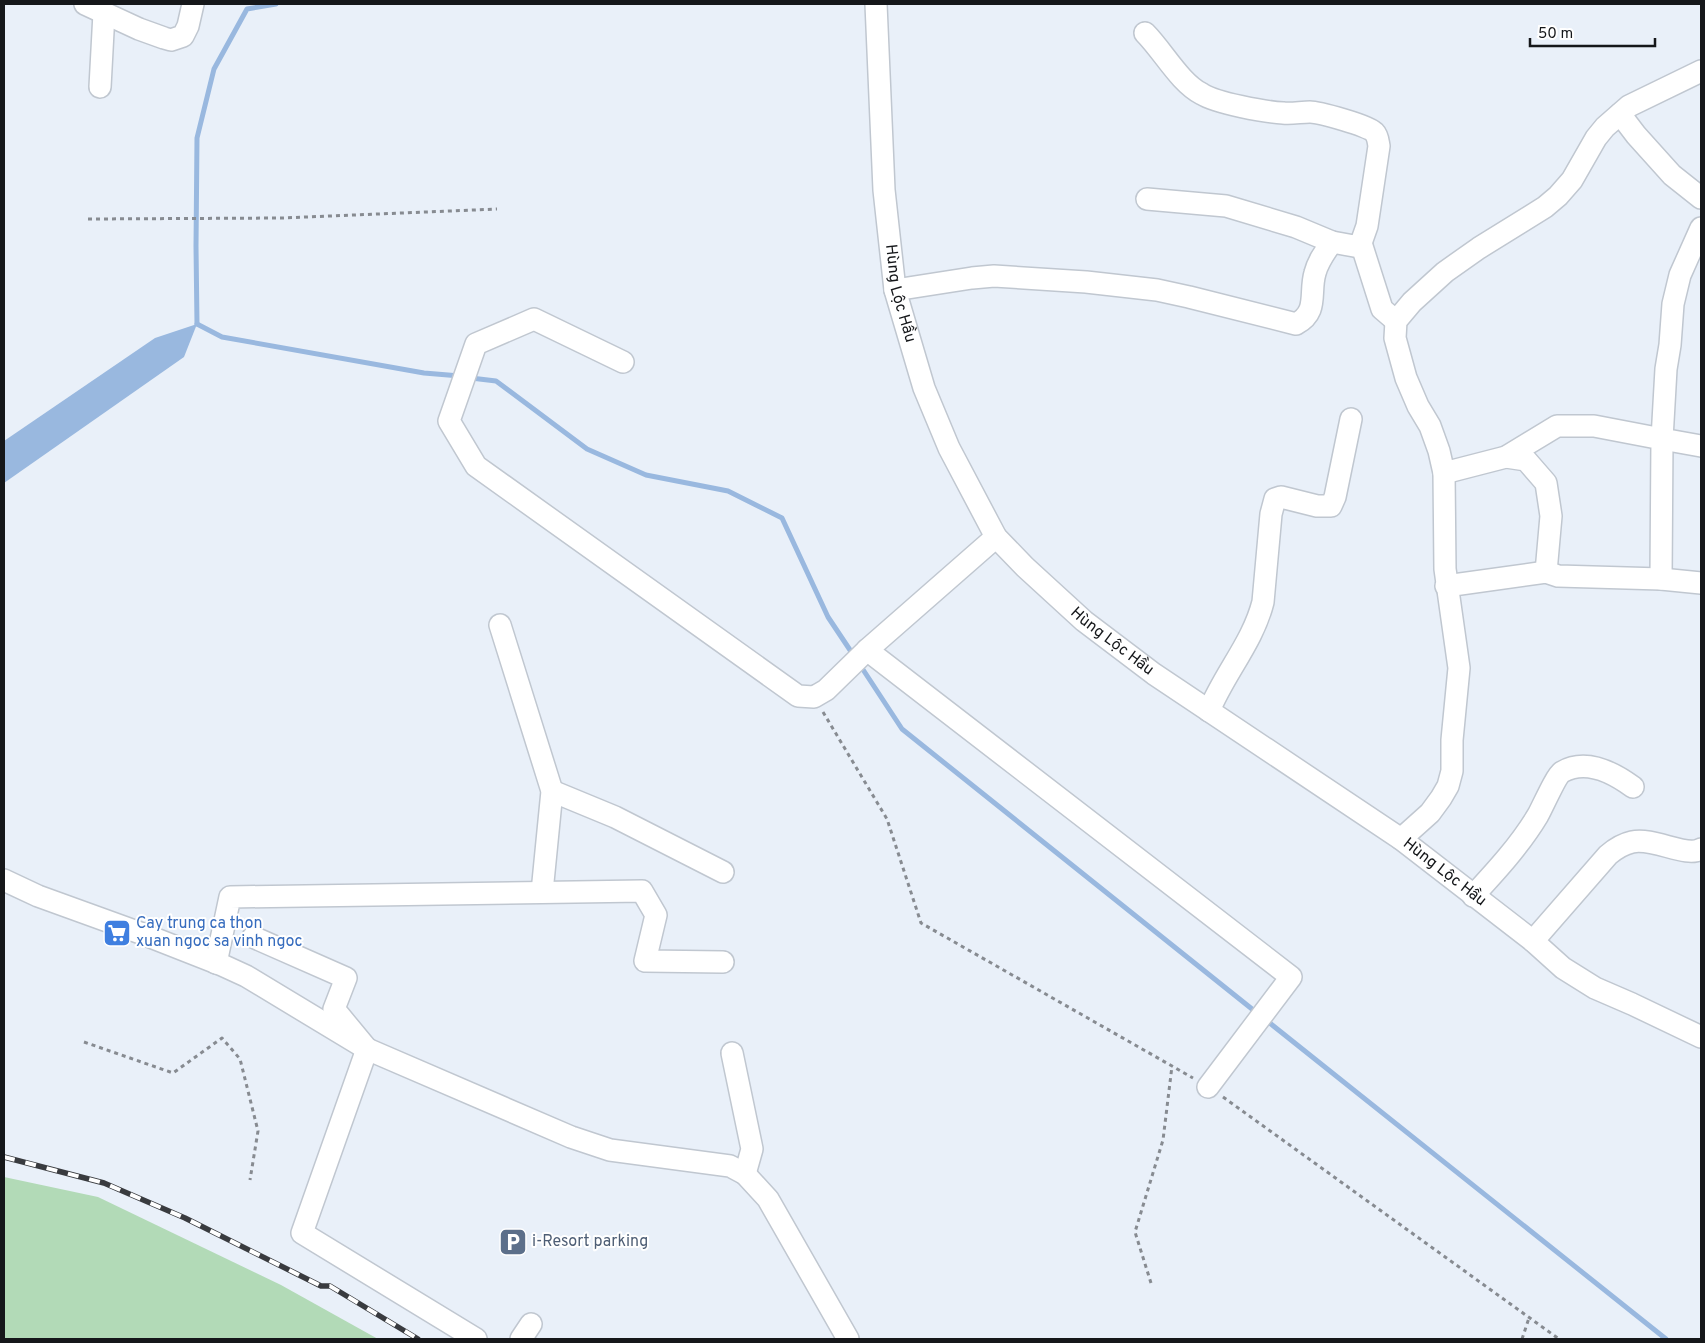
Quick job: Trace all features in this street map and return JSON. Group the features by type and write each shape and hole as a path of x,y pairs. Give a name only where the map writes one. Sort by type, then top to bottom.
{"street":[{"path":"85,4 139,29 171,40 183,36 188,26 193,4"},
{"name":"Hùng Lộc Hầu","path":"876,4 884,190 895,290 924,388 949,448 996,537 1025,567 1084,621 1154,674 1401,838 1533,941 1563,968 1594,988 1701,1037"},
{"path":"100,87 104,13"},
{"path":"1145,33 1159,47 1175,70 1200,94 1210,98 1284,114 1320,113 1374,130 1378,146 1367,226 1361,243 1382,309 1396,321"},
{"path":"1401,838 1430,813 1448,786 1452,771 1452,740 1459,668 1446,586 1444,473 1430,426 1418,406 1406,378 1395,338 1396,321 1412,302 1445,272 1479,248 1546,207 1558,196 1572,180 1596,138 1605,127 1629,106 1701,71"},
{"path":"1620,114 1672,175 1701,198"},
{"path":"1147,199 1226,206 1286,224 1332,242 1354,246 1361,243"},
{"path":"1661,578 1662,438 1666,369 1673,304 1680,275 1701,228"},
{"path":"895,290 994,276 1086,282 1156,290 1296,324 1304,320 1311,308 1314,276 1319,260 1332,242"},
{"path":"624,362 534,319 476,344 449,420 476,466 798,696 820,694 867,650 996,537"},
{"path":"1209,711 1216,693 1260,614 1263,602 1271,514 1275,499 1281,497 1317,506 1331,506 1335,497 1351,419"},
{"path":"1444,473 1506,456 1557,426 1594,426 1701,446"},
{"path":"1506,456 1526,460 1546,483 1551,516 1546,572"},
{"path":"1446,586 1546,572 1558,576 1661,578 1701,583"},
{"path":"500,625 552,791 542,892"},
{"path":"867,650 1291,977 1208,1087"},
{"path":"1473,896 1530,830 1560,773 1570,768 1586,766 1612,773 1634,787"},
{"path":"552,791 615,817 723,872"},
{"path":"1533,941 1608,855 1618,848 1633,842 1652,842 1686,851 1696,852 1701,849"},
{"path":"4,880 38,896 143,934 246,976 367,1049 554,1130 602,1148 630,1154 730,1166 745,1174 768,1199 848,1339"},
{"path":"216,963 230,897 642,891 656,915 645,961 724,962"},
{"path":"253,937 346,978 334,1009 367,1049"},
{"path":"367,1049 302,1233 476,1339"},
{"path":"732,1053 752,1150 745,1174"}],"path":[{"path":"88,219 282,218 497,209"},
{"path":"820,694 887,819 922,923 1208,1087 1559,1339"},
{"path":"84,1042 173,1073 222,1038 240,1059 258,1131 250,1180"},
{"path":"1152,1284 1135,1232 1163,1140 1172,1066"},
{"path":"1522,1339 1529,1318"}],"green space":[{"path":"4,1177 98,1197 281,1285 378,1339 4,1339"}],"water":[{"path":"197,324 184,357 4,483 4,441 155,338"}],"waterway":[{"path":"197,324 197,138 214,69 247,9 276,4"},
{"path":"197,324 222,337 424,373 460,376"},
{"path":"471,378 496,381 587,449 646,475 728,491 782,518 828,617 854,656"},
{"path":"860,665 902,729 1257,1013"},
{"path":"1266,1020 1666,1339"}],"railway":[{"path":"4,1157 104,1183 185,1218 321,1286 330,1286 418,1339"}],"place":[{"name":"Cay trung ca thon xuan ngoc sa vinh ngoc","path":"117,933"},
{"name":"i-Resort parking","path":"513,1242"}]}
